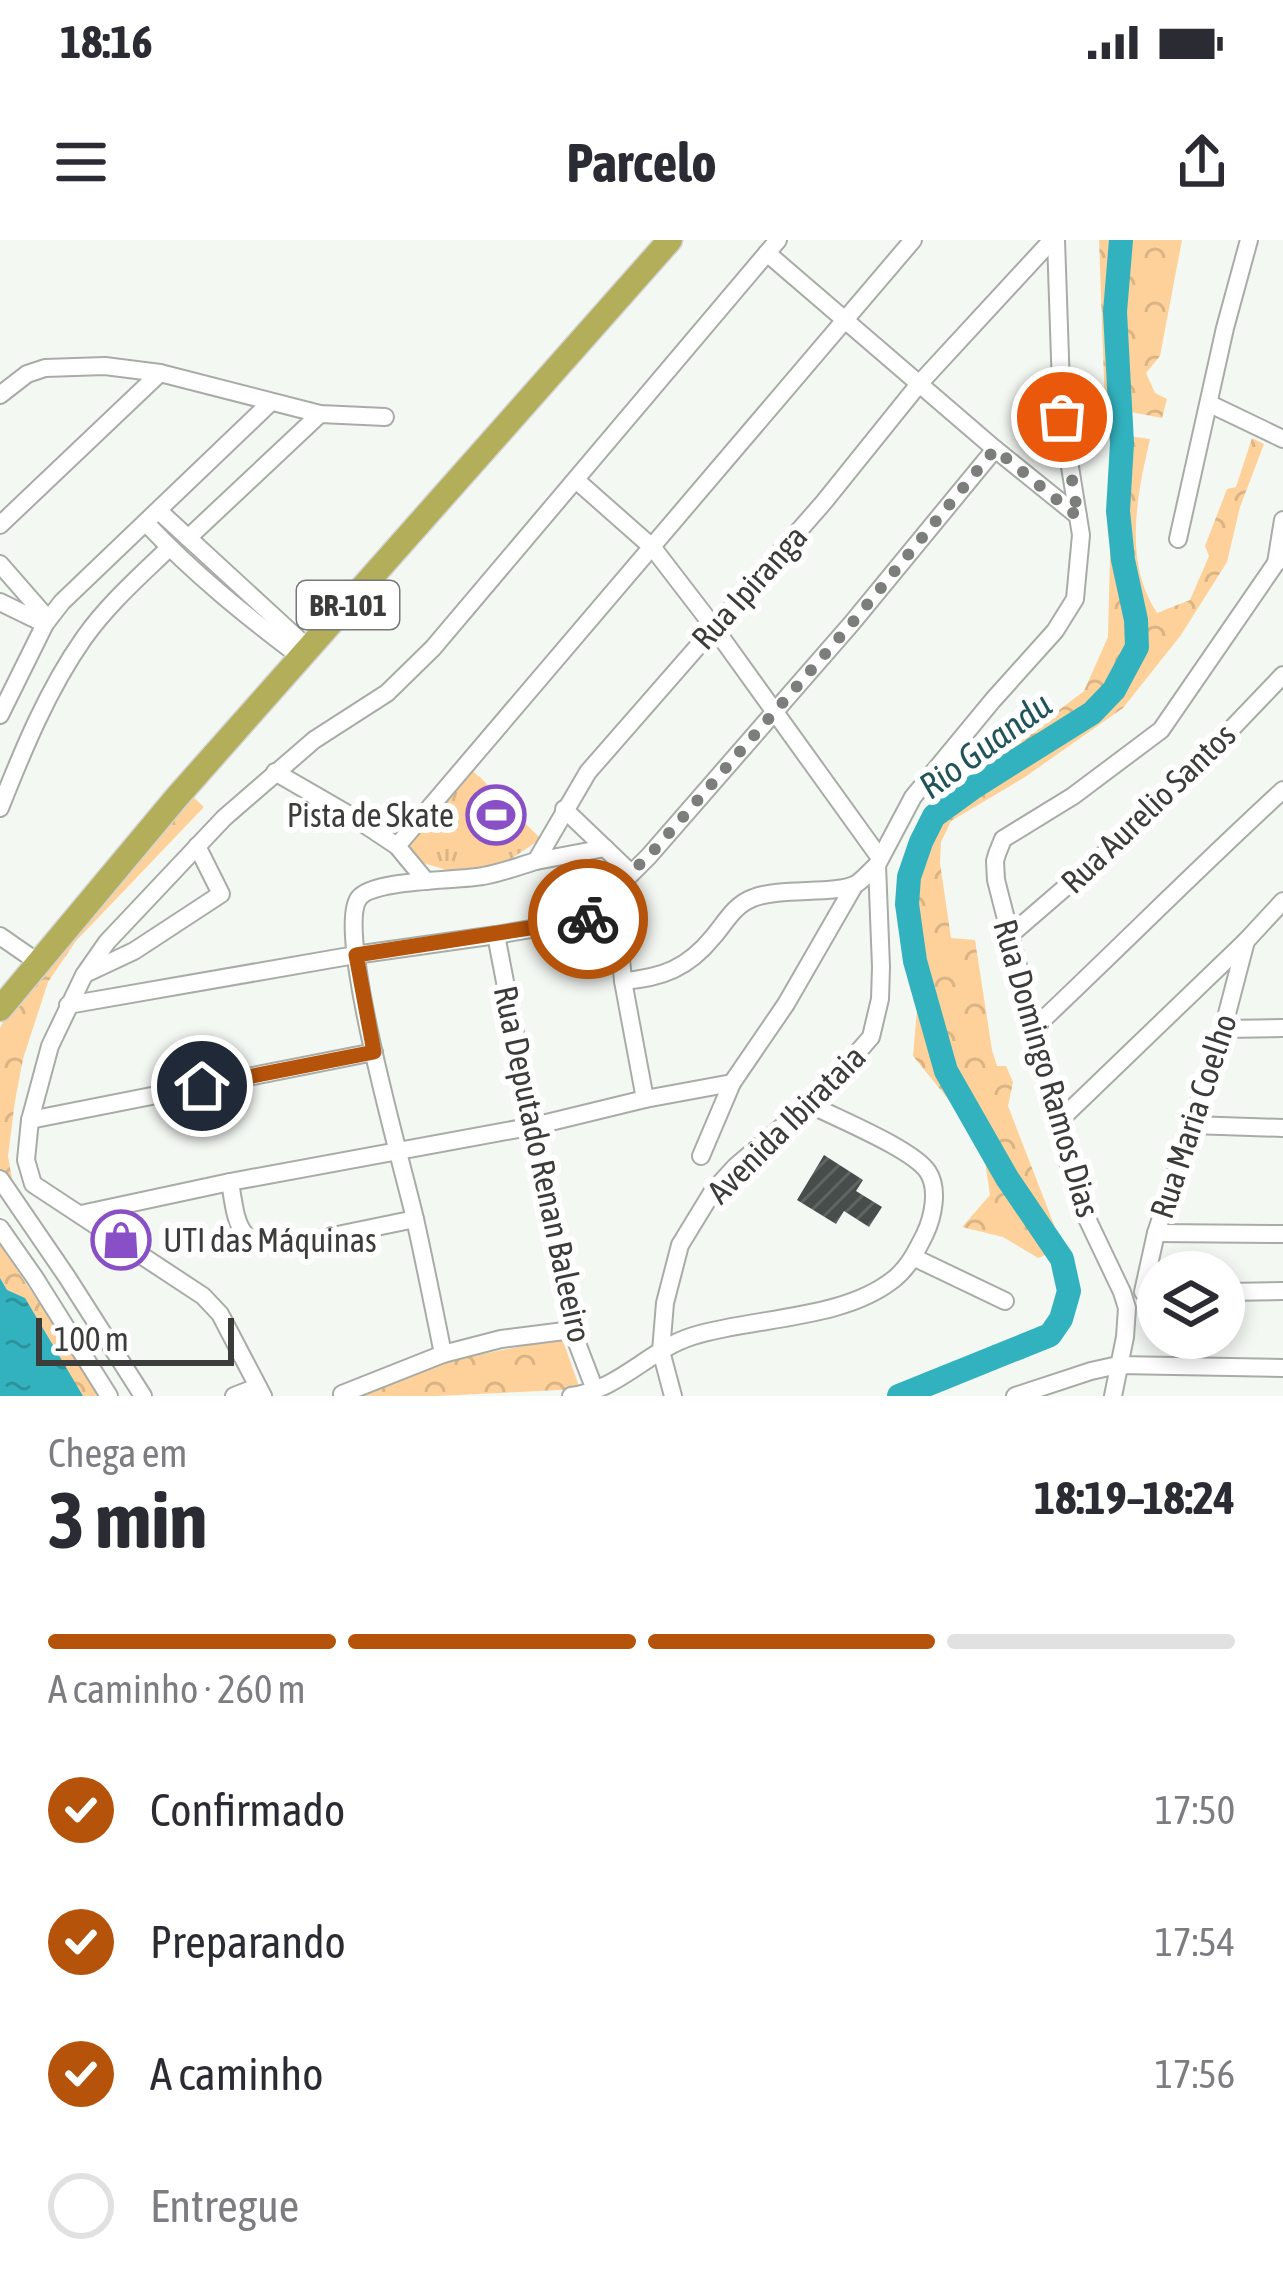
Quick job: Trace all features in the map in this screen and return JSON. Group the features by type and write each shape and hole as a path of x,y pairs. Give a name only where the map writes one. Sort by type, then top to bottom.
{"highway":[{"name":"BR-101","path":"0,1010 177,797 670,240"}],"street":[{"path":"397,846 913,240"},
{"path":"700,1156 732,1083 786,1004 854,886 878,862 913,797 1070,611 1075,599 1080,561 1078,517 1062,417 1054,240"},
{"name":"Rua Ipiranga","path":"536,861 588,772 824,502 919,384 1054,240"},
{"path":"1178,538 1249,240"},
{"path":"234,1396 260,1391 211,1304 176,1275 33,1184 26,1160 30,1120 50,1046 68,1005 107,942 197,846 275,772 314,740 387,693 433,648 772,247 919,384 1078,517"},
{"path":"0,395 27,374 45,368 106,366 160,373 320,414 385,417"},
{"path":"0,525 160,373"},
{"path":"0,715 46,621 270,403"},
{"path":"1210,404 1283,439"},
{"path":"182,562 193,543 320,414"},
{"path":"645,1099 613,895 852,623 995,449"},
{"path":"576,480 653,548 878,862"},
{"path":"153,517 193,543 293,632 305,654"},
{"path":"153,517 169,548 218,595 305,654"},
{"path":"1280,561 1283,520"},
{"path":"0,808 49,699 82,640 169,548"},
{"name":"Rua Domingo Ramos Dias","path":"1122,1292 1082,1208 1071,1173 1009,936 995,862 1003,839 1073,796 1161,730 1280,561"},
{"path":"0,564 46,621"},
{"path":"0,602 46,621"},
{"name":"Rua Aurelio Santos","path":"1009,936 1148,816 1283,675"},
{"path":"275,772 397,846 426,881"},
{"path":"1033,1028 1283,790"},
{"path":"564,809 631,873"},
{"path":"84,975 134,951 220,894 197,846"},
{"path":"443,1354 356,955 352,921 359,897 396,884 483,876 605,848"},
{"name":"Avenida Ibirataia","path":"661,1351 664,1303 680,1245 703,1207 736,1166 847,1067 871,1037 880,999 878,862"},
{"path":"623,981 665,974 688,963 748,899 854,886"},
{"path":"1059,1120 1283,902"},
{"path":"68,1005 614,915"},
{"name":"Rua Deputado Renan Baleeiro","path":"496,935 585,1394"},
{"path":"0,936 39,963"},
{"name":"Rua Maria Coelho","path":"1154,1251 1156,1233 1223,1028 1246,941"},
{"path":"1223,1028 1283,1028"},
{"path":"30,1120 374,1052"},
{"path":"82,1214 732,1083"},
{"path":"585,1394 625,1377 675,1343 852,1301 898,1276 914,1257 930,1224 934,1202 928,1172 912,1158 809,1103"},
{"path":"1192,1125 1283,1128"},
{"path":"0,1179 143,1396"},
{"path":"230,1182 236,1222 243,1234 268,1246 415,1219"},
{"path":"18,1204 33,1184"},
{"path":"0,1228 109,1396"},
{"path":"1156,1233 1283,1234"},
{"path":"914,1257 1005,1301"},
{"path":"35,1278 57,1262"},
{"path":"1245,1292 1283,1291"},
{"path":"1113,1396 1127,1321 1122,1292 1137,1292"},
{"path":"321,1396 349,1395 443,1354 501,1339 572,1330"},
{"path":"661,1351 673,1396"},
{"path":"1016,1396 1118,1365 1283,1368"}],"green space":[{"path":"1099,240 1182,240 1160,356 1146,373 1155,393 1167,399 1162,418 1105,407"},
{"path":"1113,434 1150,439 1138,505 1136,550 1146,593 1157,613 1190,600 1209,556 1205,546 1227,489 1236,487 1252,438 1264,444 1240,507 1227,562 1181,635 1123,708 1025,777 951,821 941,842 951,938 975,940 992,1050 997,1066 1006,1066 1013,1082 1008,1106 1063,1248 1038,1258 1003,1237 962,1227 990,1195 985,1161 957,1110 913,1056 918,998 900,895 906,861 929,809 1084,691 1108,637"},
{"path":"469,767 541,839 494,870 466,876 420,862 404,839"},
{"name":"Pista de Skate","path":"479,776 527,827 506,847 458,796"},
{"path":"191,795 204,807 76,941 48,982 15,1101 8,1156 14,1190 0,1171 0,1028 22,985"},
{"path":"464,808 504,849 482,868 444,828"},
{"path":"0,1245 102,1396 0,1396"},
{"path":"562,1338 580,1389 358,1396 438,1363"}],"water":[{"path":"0,1278 7,1290 25,1298 83,1396 0,1396"}],"building":[{"path":"824,1155 863,1180 856,1191 882,1207 869,1227 844,1211 836,1224 797,1200"}],"waterway":[{"name":"Rio Guandu","path":"899,1396 1050,1335 1061,1319 1069,1291 1062,1259 1007,1178 946,1071 915,961 907,904 909,877 934,816 1092,713 1114,690 1137,647 1118,511 1122,443 1115,312 1121,240"}],"way so far":[{"path":"588,919 614,915 615,890 852,623 995,449 1078,517 1062,417"}],"place":[{"name":"Pista de Skate","path":"496,815"},
{"name":"UTI das Máquinas","path":"121,1240"}],"route":[{"path":"202,1086 374,1052 356,955 588,919"}]}
